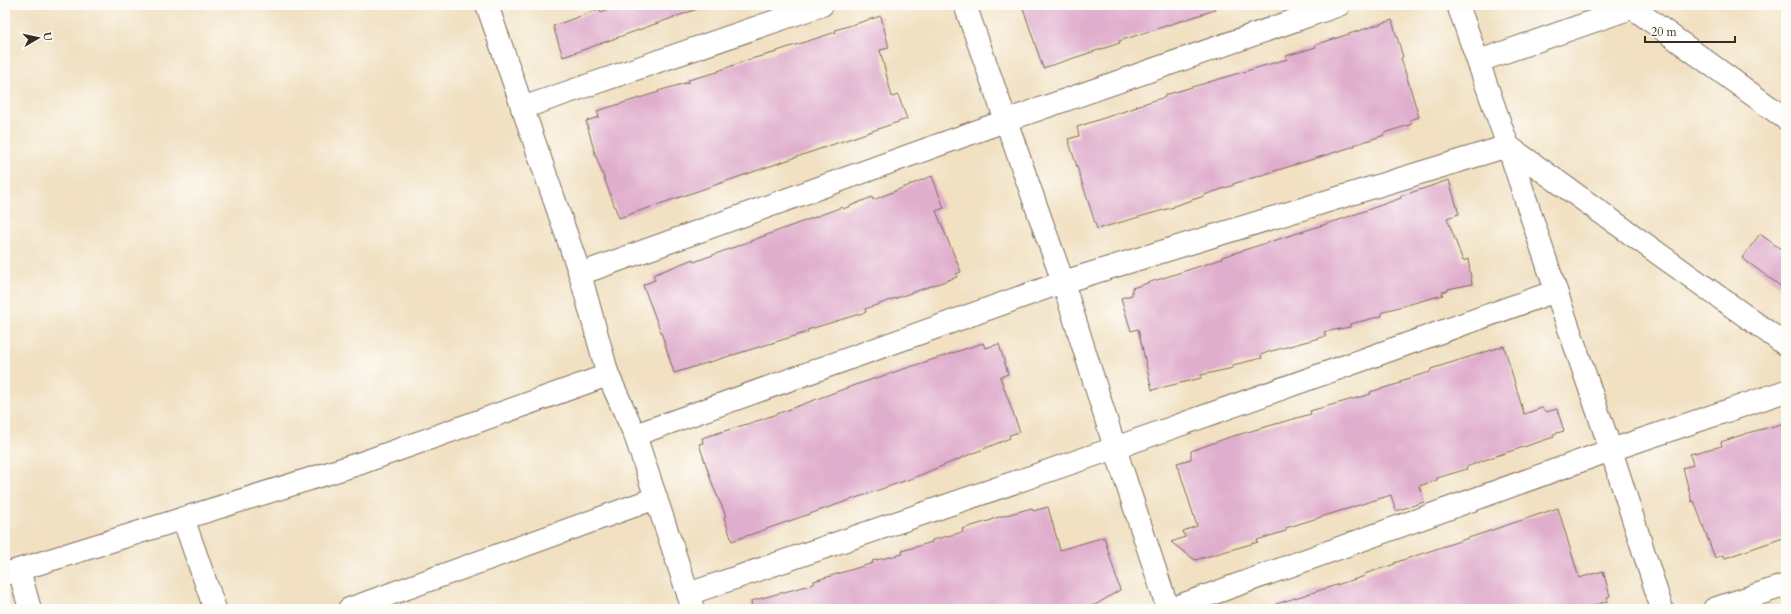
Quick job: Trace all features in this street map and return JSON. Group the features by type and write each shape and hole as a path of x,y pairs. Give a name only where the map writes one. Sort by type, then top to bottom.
{"street":[{"path":"487,5 580,274 608,376 635,435 691,602 1115,448 1556,291"},
{"path":"522,108 822,5"},
{"path":"965,5 980,43 1005,121 1064,282 1115,448 1169,609 1611,450 1786,391"},
{"path":"580,274 1005,121 1339,5"},
{"path":"1458,5 1479,61 1611,450 1662,609"},
{"path":"1479,61 1636,6 1786,119"},
{"path":"635,435 1064,282 1508,146"},
{"path":"1508,146 1786,345"},
{"path":"30,609 12,572 361,463 608,376"},
{"path":"349,609 656,498"},
{"path":"183,518 215,609"},
{"path":"1714,609 1786,585"}],"building":[{"path":"618,5 700,5 700,8 563,57 553,26 600,9 601,12"},
{"path":"1022,5 1214,5 1215,10 1119,41 1120,43 1043,68"},
{"path":"881,16 889,48 880,50 892,97 898,95 907,119 619,218 595,154 586,121 599,117 597,111 689,82 688,80 718,72 747,60 777,52 836,32 835,30"},
{"path":"1392,20 1403,57 1401,58 1419,117 1410,120 1412,124 1384,133 1384,135 1354,145 1355,146 1233,184 1234,185 1174,207 1097,229 1068,139 1079,136 1077,127 1165,97 1165,95 1287,59 1286,56 1316,47 1315,45"},
{"path":"932,176 944,208 936,211 961,272 956,274 957,277 865,309 866,312 807,330 808,332 674,373 662,335 643,285 655,280 653,275 693,259 694,262 842,207 843,209 872,197 873,200"},
{"path":"1449,180 1459,214 1447,218 1463,261 1468,259 1472,284 1448,289 1448,291 1442,292 1443,295 1388,310 1381,313 1382,316 1350,324 1350,327 1324,332 1326,336 1268,352 1261,355 1262,358 1233,365 1233,368 1201,375 1201,378 1152,390 1138,329 1131,331 1121,298 1132,295 1132,288 1222,259 1222,257 1342,219 1401,198 1401,196"},
{"path":"1760,234 1786,253 1786,290 1742,258"},
{"path":"983,343 985,348 999,344 1008,374 1000,377 1020,432 1009,435 1010,438 913,478 732,541 724,517 726,516 713,486 699,444 703,443 702,438 763,419 852,386"},
{"path":"1504,346 1524,414 1542,408 1546,412 1557,409 1564,431 1553,434 1554,437 1496,456 1466,467 1467,469 1437,478 1437,480 1419,486 1424,502 1396,511 1391,495 1286,528 1286,531 1257,540 1258,542 1195,560 1171,542 1185,537 1183,531 1197,526 1177,463 1191,459 1191,451 1230,437 1311,414 1310,411 1371,394 1370,392 1401,383 1400,381 1430,372 1431,369"},
{"path":"1786,423 1786,537 1725,558 1723,555 1715,558 1694,501 1692,502 1683,468 1693,465 1690,454 1722,446 1721,442"},
{"path":"1048,507 1060,550 1104,537 1120,590 1095,605 1081,609 752,609 751,601 814,584 814,581 873,563 872,561 903,554 902,551 932,542 932,540 963,532 962,529 992,519 1032,508 1033,511"},
{"path":"1558,508 1579,578 1603,571 1610,596 1607,597 1608,601 1583,609 1276,609 1276,604 1365,576 1364,574 1395,564 1394,563"}]}
